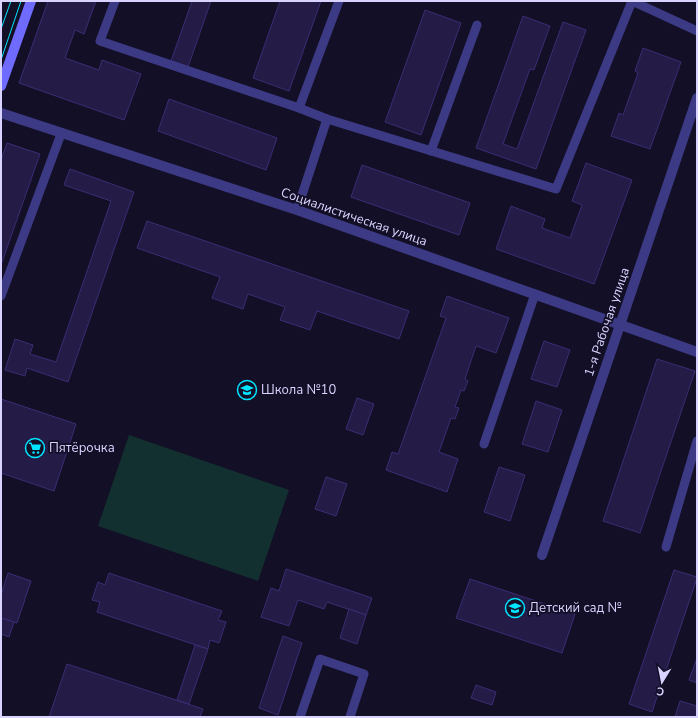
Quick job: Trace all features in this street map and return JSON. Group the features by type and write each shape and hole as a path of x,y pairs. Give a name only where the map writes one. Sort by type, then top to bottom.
{"main road":[{"path":"1,86 31,1"}],"street":[{"name":"1-я Рабочая улица","path":"542,555 697,98"},
{"name":"Социалистическая улица","path":"1,113 61,134 297,210 697,352"}],"lane":[{"path":"115,1 100,41 299,108 327,119 556,189 632,1 697,31"},
{"path":"299,108 339,1"},
{"path":"431,151 477,25"},
{"path":"297,210 327,119"},
{"path":"1,296 61,134"},
{"path":"484,444 535,294"},
{"path":"666,547 697,441"},
{"path":"300,717 320,659 364,674 350,717"}],"green space":[{"path":"129,435 289,490 258,581 98,526"}],"building":[{"path":"48,1 96,1 84,34 75,30 65,58 99,70 102,60 141,74 124,120 19,83"},
{"path":"192,1 211,1 188,67 171,61"},
{"path":"280,1 321,1 289,91 253,78"},
{"path":"425,10 461,23 421,135 385,122"},
{"path":"523,16 550,26 534,70 530,69 503,144 517,149 563,22 586,30 536,169 476,148"},
{"path":"643,48 681,62 650,149 611,136 619,113 623,115 638,73 635,71"},
{"path":"169,99 277,138 266,170 158,131"},
{"path":"7,143 40,154 1,265 1,160"},
{"path":"586,163 632,180 594,284 496,249 511,206 545,219 542,228 570,238 582,205 572,201"},
{"path":"362,165 470,203 459,235 351,197"},
{"path":"70,169 134,192 68,382 27,368 25,376 5,370 15,339 33,345 30,354 56,362 111,201 64,185"},
{"path":"147,221 409,311 399,339 317,311 310,330 280,320 285,307 248,294 243,309 212,298 220,277 137,248"},
{"path":"447,296 509,318 496,353 476,346 465,379 468,381 464,391 461,390 455,407 459,408 455,419 451,418 439,452 458,459 447,492 386,470 392,452 398,454 446,318 440,316"},
{"path":"544,341 570,350 557,387 531,379"},
{"path":"657,359 695,371 640,533 603,521"},
{"path":"357,398 374,404 363,435 346,429"},
{"name":"Пятёрочка","path":"1,399 76,424 54,491 1,473"},
{"path":"536,401 562,410 548,452 522,444"},
{"path":"499,467 525,475 510,521 484,512"},
{"path":"326,477 347,484 336,516 315,509"},
{"path":"286,569 372,598 366,615 327,602 324,609 298,600 289,626 261,617 271,588 279,591"},
{"path":"674,570 697,578 652,712 629,704"},
{"path":"8,573 31,581 17,623 1,618 1,595"},
{"path":"109,573 222,611 218,620 226,622 219,643 210,640 208,649 97,612 100,602 92,600 98,582 105,585"},
{"path":"470,579 575,614 562,653 456,618"},
{"path":"349,609 366,615 357,644 340,638"},
{"path":"1,618 14,622 9,637 1,634"},
{"path":"283,636 302,643 278,715 259,708"},
{"path":"195,645 208,649 189,704 177,700"},
{"path":"697,658 697,683 689,680"},
{"path":"67,664 203,709 200,717 49,717"},
{"path":"476,685 496,692 492,705 471,698"},
{"path":"680,701 697,706 697,717 675,717"}],"tram line":[{"path":"1,29 11,1"},
{"path":"1,60 21,1"}],"place":[{"name":"Школа №10","path":"247,390"},
{"name":"Пятёрочка","path":"35,448"},
{"name":"Детский сад №","path":"515,608"}]}
